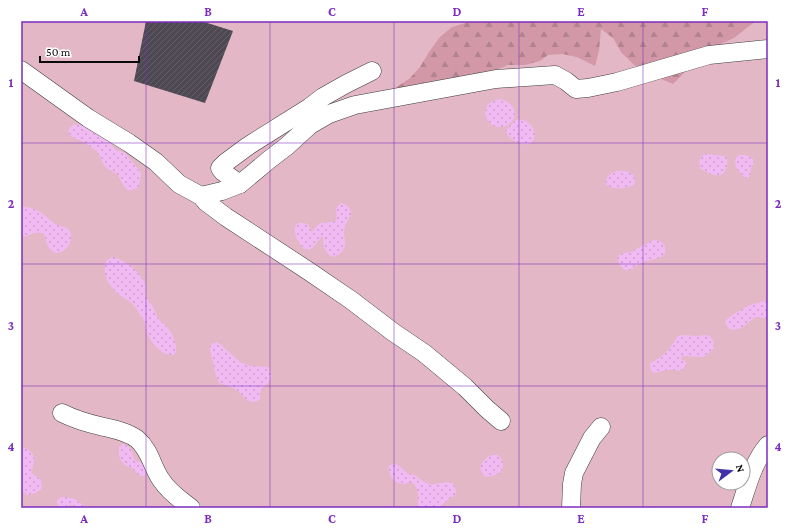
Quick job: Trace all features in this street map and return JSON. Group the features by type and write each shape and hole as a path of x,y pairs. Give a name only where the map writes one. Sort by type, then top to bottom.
{"lane":[{"path":"201,196 222,191 240,184 264,163 287,146 310,125 329,114 355,105 496,79 555,75 576,89 588,88 617,82 709,55 768,49"},
{"path":"21,70 88,118 129,143 156,162 180,184 201,196 206,202 226,217 351,300 393,332 424,353 465,387 501,421"},
{"path":"240,184 223,172 220,168 225,162 323,97 372,71"},
{"path":"248,146 264,163"},
{"path":"62,413 74,419 131,435 139,441 150,455 161,480 191,508"},
{"path":"571,508 574,473 592,438 601,427"},
{"path":"740,508 753,471 763,451 768,445"}],"shaded area":[{"path":"21,21 768,21 768,508 21,508"}],"green space":[{"path":"472,21 759,21 753,23 734,38 723,43 689,68 673,84 643,71 633,64 621,52 613,38 601,29 599,51 595,66 577,57 562,54 548,55 540,61 525,65 508,65 493,71 394,89 410,78 420,67 440,37 452,27"}],"sand":[{"path":"500,99 507,101 512,106 515,117 506,126 499,127 493,125 485,114 486,108 491,103"},
{"path":"516,120 524,120 533,128 534,139 531,143 525,144 517,142 511,139 508,135 506,131 507,129"},
{"path":"79,124 109,142 116,150 125,153 140,171 141,175 139,186 136,189 128,190 117,174 104,165 97,151 82,141 70,136 68,131 70,128 73,125"},
{"path":"707,154 724,156 727,158 726,168 722,174 715,175 701,169 701,158"},
{"path":"739,155 748,156 753,160 754,163 748,178 745,178 736,167 735,161"},
{"path":"616,171 633,174 635,180 634,185 612,188 606,185 608,176"},
{"path":"342,203 349,207 351,212 344,229 345,246 342,251 334,257 329,255 324,248 322,236 312,248 308,250 304,249 300,245 295,233 297,224 301,223 309,225 312,232 320,223 335,221 337,216 336,209"},
{"path":"21,207 38,211 56,225 68,229 71,233 71,239 69,244 62,252 57,253 52,251 47,245 44,234 37,232 27,236 21,236"},
{"path":"654,240 659,240 665,247 665,253 661,257 641,263 630,270 625,270 620,265 618,262 618,256 633,251"},
{"path":"114,257 132,268 143,279 146,286 147,297 158,318 170,330 176,346 175,353 173,355 164,353 155,345 149,337 145,323 136,308 117,292 108,282 105,274 105,264 110,258"},
{"path":"764,301 768,302 768,317 755,317 739,329 735,330 728,328 725,322 728,318 747,306"},
{"path":"707,335 713,340 714,348 703,357 682,356 681,359 686,362 686,365 680,370 653,372 650,368 650,364 669,349 678,336"},
{"path":"216,342 240,362 250,366 268,367 271,377 260,392 260,399 253,402 250,401 233,388 219,383 210,350 211,345"},
{"path":"123,444 128,446 135,460 138,462 143,462 146,471 144,476 140,476 121,461 119,456 119,447"},
{"path":"21,447 29,450 34,456 34,463 31,472 41,480 42,488 36,493 27,495 21,489"},
{"path":"495,454 500,457 503,462 503,468 498,474 486,477 482,474 482,463 491,455"},
{"path":"394,464 400,466 407,473 415,475 429,484 447,482 453,484 456,494 439,508 417,508 418,496 416,487 413,483 401,484 394,479 388,468 390,465"},
{"path":"63,497 75,499 87,508 77,508 70,505 60,507 57,500"}],"building":[{"path":"146,21 201,21 233,31 205,103 134,81"}]}
